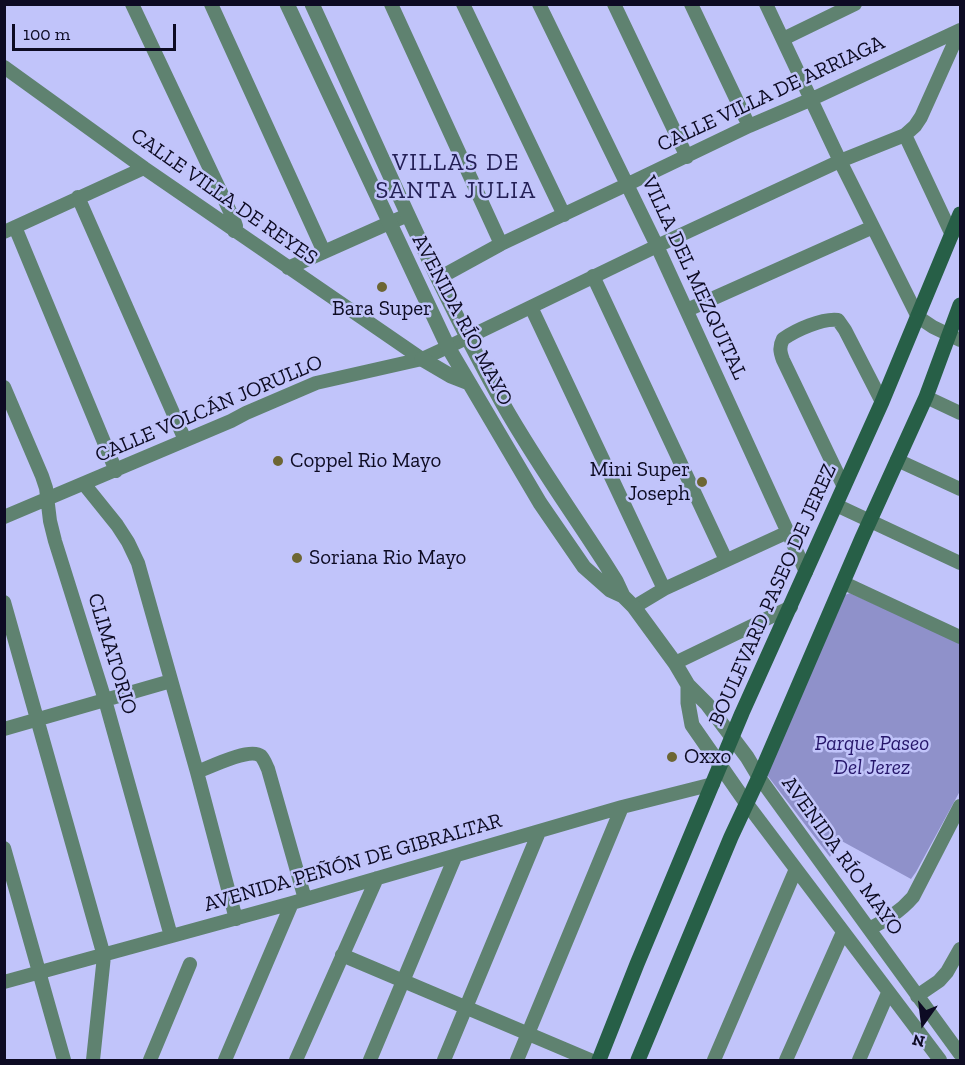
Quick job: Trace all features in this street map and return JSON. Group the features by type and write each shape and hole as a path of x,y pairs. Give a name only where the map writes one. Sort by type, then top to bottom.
{"main road":[{"name":"BOULEVARD PASEO DE JEREZ","path":"599,1060 742,713 882,402 960,214"},
{"path":"638,1060 731,837 897,460 955,337 960,306"}],"street":[{"path":"132,4 234,220 236,226 234,231"},
{"path":"211,4 324,252"},
{"name":"AVENIDA RÍO MAYO","path":"287,4 448,347 540,503 584,567 634,607 675,663 688,685 707,704 733,738 960,1054"},
{"name":"AVENIDA RÍO MAYO","path":"312,4 408,215 467,337 504,406 616,580 622,596"},
{"path":"391,4 501,244"},
{"path":"463,4 564,215"},
{"name":"VILLA DEL MEZQUITAL","path":"539,4 657,246 806,572"},
{"path":"614,4 687,157"},
{"path":"691,4 749,126"},
{"path":"766,4 840,161 918,317 955,337"},
{"path":"783,39 855,4"},
{"path":"952,235 905,135 921,117 960,30"},
{"name":"CALLE VILLA DE ARRIAGA","path":"439,278 501,244 749,126 960,30"},
{"name":"CALLE VILLA DE REYES","path":"4,67 234,231 422,359"},
{"name":"CALLE VOLCÁN JORULLO","path":"4,517 116,471 316,383 422,359 593,276 840,161 905,135"},
{"path":"116,471 10,229 144,168"},
{"path":"78,197 185,440"},
{"path":"288,268 408,215"},
{"path":"687,310 873,226"},
{"path":"593,276 726,560"},
{"path":"531,307 664,589"},
{"path":"843,485 783,360 780,346 783,339 823,321 838,320 882,402"},
{"path":"422,359 451,376 469,382"},
{"name":"CLIMATORIO","path":"4,387 42,476 55,541 105,700 171,936"},
{"path":"926,397 960,413"},
{"path":"897,460 960,489"},
{"path":"84,484 117,525 138,563 236,918"},
{"path":"836,505 960,562"},
{"path":"634,607 664,589 788,532"},
{"path":"844,583 960,637"},
{"path":"4,602 104,956 93,1060"},
{"path":"675,663 790,607"},
{"path":"4,729 171,681"},
{"name":"AVENIDA RÍO MAYO","path":"688,685 692,725 747,804 938,1059"},
{"path":"197,772 237,756 254,754 262,758 268,769 299,901 225,1060"},
{"name":"AVENIDA PEÑÓN DE GIBRALTAR","path":"4,982 455,857 622,807 713,784"},
{"path":"868,929 896,914 912,897 960,806"},
{"path":"517,1060 622,807"},
{"path":"444,1060 539,832"},
{"path":"4,848 64,1060"},
{"path":"370,1060 455,857"},
{"path":"714,1060 796,869"},
{"path":"296,1060 377,878"},
{"path":"786,1060 843,932"},
{"path":"917,996 939,981 960,949"},
{"path":"342,955 590,1060"},
{"path":"150,1060 190,964"},
{"path":"859,1060 888,993"}],"green space":[{"name":"Parque Paseo Del Jerez","path":"850,593 960,643 960,791 911,879 838,839 830,857 767,775 845,595"}],"place":[{"name":"Bara Super","path":"382,287"},
{"name":"Coppel Rio Mayo","path":"278,461"},
{"name":"Mini Super Joseph","path":"702,482"},
{"name":"Soriana Rio Mayo","path":"297,558"},
{"name":"Oxxo","path":"672,757"}],"district":[{"name":"VILLAS DE SANTA JULIA","path":"456,177"}]}
